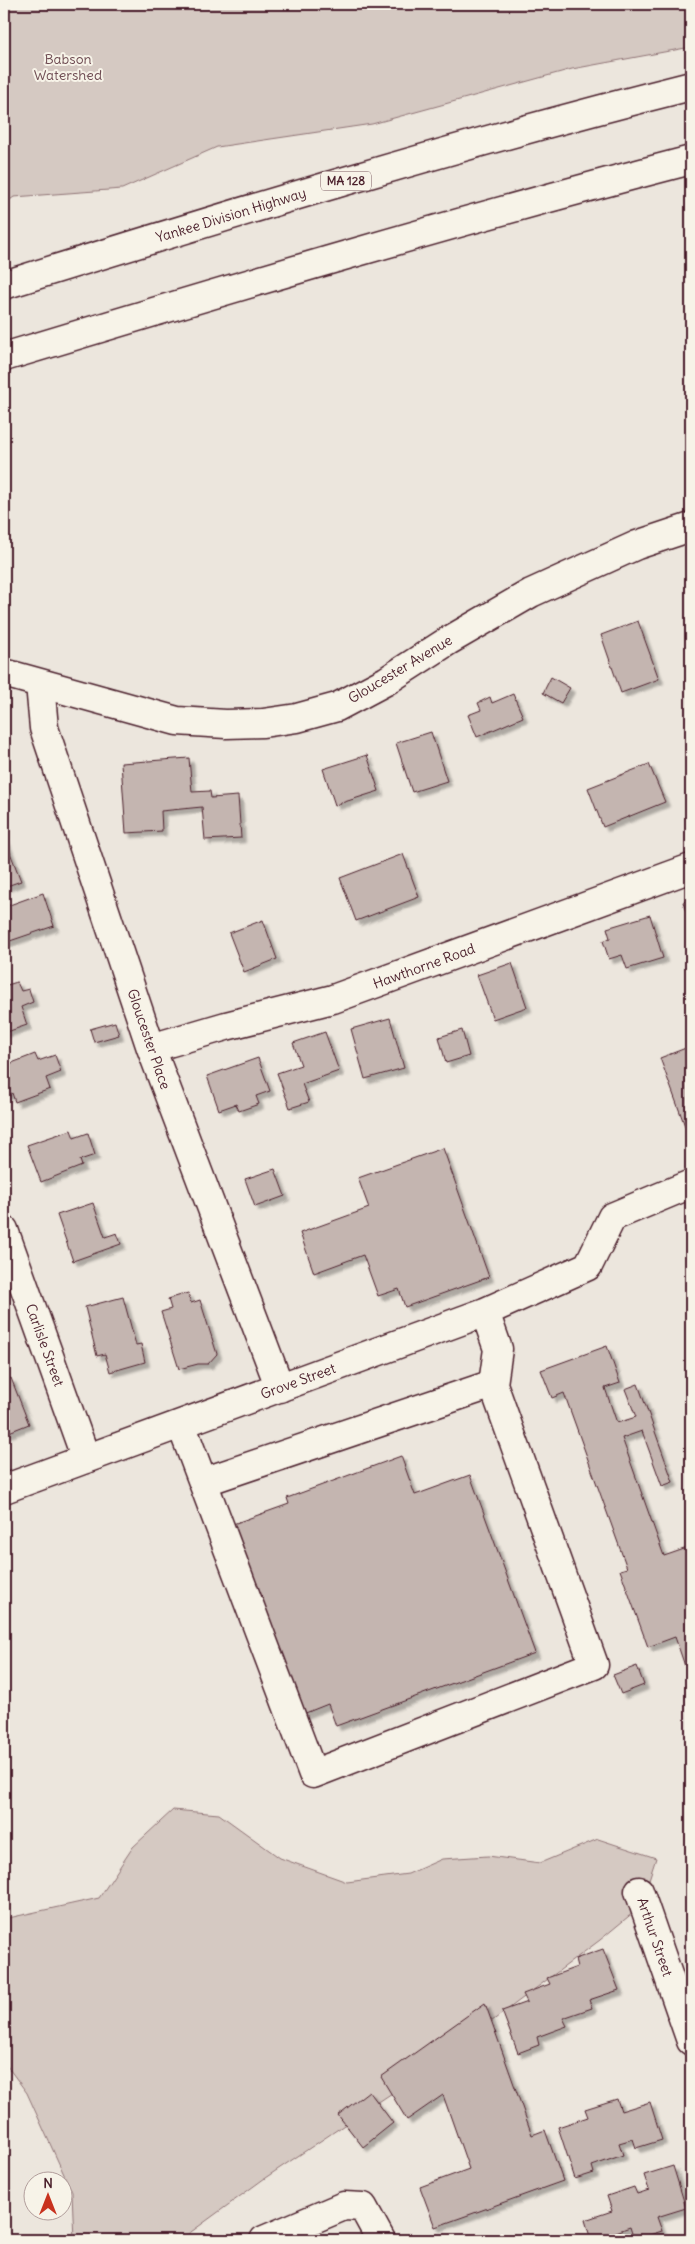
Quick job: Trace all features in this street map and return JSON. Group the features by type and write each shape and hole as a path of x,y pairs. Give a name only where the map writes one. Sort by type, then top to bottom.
{"main road":[{"name":"Yankee Division Highway","path":"4,285 215,219 474,144 691,86"},
{"path":"4,357 265,278 537,200 691,160"},
{"name":"Gloucester Avenue","path":"4,673 177,721 226,724 263,723 296,718 336,707 386,681 530,593 637,545 691,527"},
{"name":"Gloucester Place","path":"40,684 44,728 151,1048 280,1388"},
{"name":"Hawthorne Road","path":"151,1048 226,1026 333,999 691,868"},
{"name":"Grove Street","path":"4,1489 485,1312 588,1266 612,1217 691,1184"},
{"name":"Carlisle Street","path":"4,1230 86,1459"},
{"path":"181,1424 313,1774 594,1665 493,1384 498,1349 485,1312"},
{"path":"203,1482 493,1384"},
{"name":"Arthur Street","path":"639,1890 691,2041"},
{"path":"264,2240 344,2206 363,2207 381,2240"}],"green space":[{"name":"Babson Watershed","path":"4,4 691,4 691,47 572,69 372,124 217,147 122,189 14,197 4,204"},
{"path":"173,1810 219,1814 280,1858 347,1882 408,1874 442,1859 488,1856 540,1863 598,1839 656,1858 640,1907 600,1940 431,2067 265,2178 180,2240 74,2240 72,2172 63,2172 27,2093 4,2062 4,1919 99,1898 133,1847"}],"building":[{"path":"638,621 659,679 621,693 601,635"},
{"path":"551,677 570,688 561,703 543,693"},
{"path":"513,694 523,717 477,737 468,715 481,710 478,703 490,697 492,703"},
{"path":"431,732 447,781 412,792 396,743"},
{"path":"367,755 379,791 335,805 323,769"},
{"path":"189,758 192,792 210,791 211,798 238,796 241,838 205,840 202,807 161,811 162,831 126,833 121,763"},
{"path":"649,764 665,802 603,827 588,788"},
{"path":"4,837 21,881 4,887"},
{"path":"403,854 419,897 356,921 340,878"},
{"path":"43,893 54,926 4,943 4,907"},
{"path":"691,899 691,928 683,902"},
{"path":"650,915 663,958 627,969 622,955 609,959 603,941 610,938 607,928"},
{"path":"263,920 277,959 244,972 229,933"},
{"path":"512,963 527,1007 493,1019 477,975"},
{"path":"17,982 21,991 29,989 33,1002 21,1007 27,1025 4,1033 4,986"},
{"path":"390,1018 404,1068 365,1079 351,1029"},
{"path":"115,1022 119,1035 94,1042 90,1029"},
{"path":"462,1030 469,1056 446,1063 439,1037"},
{"path":"325,1032 339,1071 302,1084 309,1102 290,1108 277,1073 301,1065 293,1043"},
{"path":"691,1046 691,1124 685,1126 660,1058"},
{"path":"35,1054 38,1061 55,1055 61,1072 46,1078 50,1089 15,1102 12,1093 4,1096 4,1066"},
{"path":"258,1058 270,1091 256,1096 259,1104 239,1111 236,1104 219,1110 207,1076"},
{"path":"71,1130 74,1138 88,1133 95,1155 80,1160 82,1166 41,1182 27,1145"},
{"path":"443,1148 489,1277 405,1307 399,1289 378,1296 363,1255 314,1273 300,1233 369,1208 358,1178"},
{"path":"275,1169 285,1196 255,1207 245,1179"},
{"path":"93,1203 105,1237 117,1233 121,1244 73,1261 57,1215"},
{"path":"188,1293 191,1303 200,1300 217,1354 208,1364 198,1364 179,1369 161,1312 171,1309 168,1299"},
{"path":"123,1297 136,1345 141,1344 145,1362 110,1372 105,1354 97,1356 85,1307"},
{"path":"607,1346 620,1383 605,1388 617,1423 636,1417 625,1389 638,1384 673,1482 662,1486 642,1431 622,1438 664,1556 690,1547 691,1551 691,1629 688,1631 691,1639 691,1663 685,1666 675,1637 648,1647 620,1570 627,1568 564,1393 552,1398 541,1370"},
{"path":"11,1378 29,1424 4,1434 4,1381"},
{"path":"401,1456 415,1495 470,1475 535,1653 336,1726 328,1704 303,1714 233,1524 289,1504 287,1498"},
{"path":"637,1666 644,1685 621,1694 613,1675"},
{"path":"603,1949 619,1990 589,2000 592,2008 563,2018 567,2026 537,2037 539,2045 518,2053 502,2011 527,2002 523,1994 550,1984 547,1978 577,1967 575,1959"},
{"path":"485,2003 532,2135 545,2130 563,2181 435,2227 420,2187 469,2169 443,2095 407,2120 381,2077"},
{"path":"369,2091 393,2123 363,2147 338,2115"},
{"path":"617,2099 621,2111 650,2102 662,2140 636,2148 633,2139 619,2143 623,2155 592,2166 594,2173 575,2179 558,2127 588,2117 585,2109"},
{"path":"673,2166 686,2208 657,2217 662,2231 634,2240 630,2227 616,2232 619,2240 591,2240 585,2220 612,2211 607,2196 634,2187 637,2194 649,2190 644,2175"}]}
